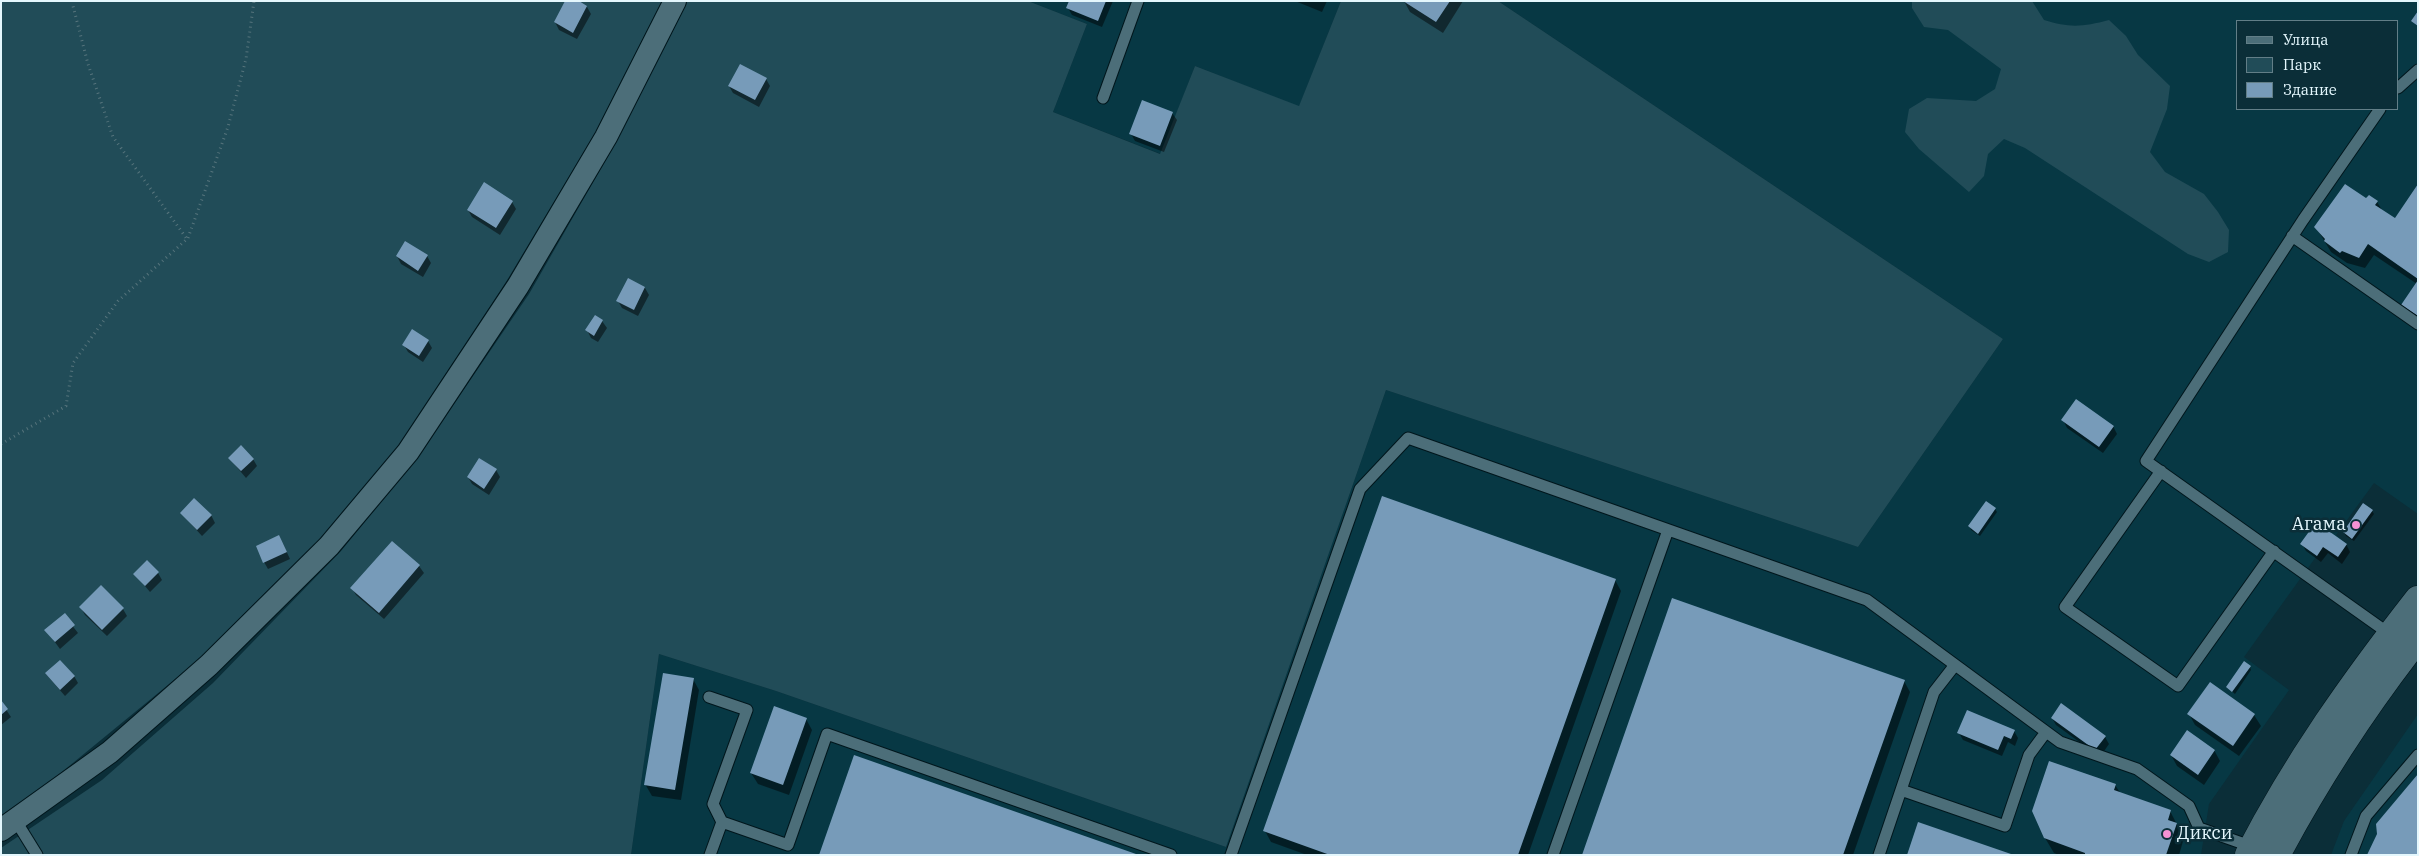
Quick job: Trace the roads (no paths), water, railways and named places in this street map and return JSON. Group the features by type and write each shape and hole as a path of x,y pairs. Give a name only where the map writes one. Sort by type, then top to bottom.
{"main road":[{"path":"2260,852 2276,803 2330,717 2406,640 2418,600"}],"street":[{"path":"9,826 110,752 209,665 329,546 408,452 523,277 606,137 675,1"}],"lane":[{"path":"1103,98 1138,1"},
{"path":"2399,87 2418,70"},
{"path":"2379,110 2292,236 2146,461 2274,551 2406,640"},
{"path":"2292,236 2418,324"},
{"path":"1231,855 1360,489 1408,438 1867,600 2060,742 2137,769 2189,806 2199,828 2260,852"},
{"path":"2161,471 2065,607 2073,613 2178,686 2274,551"},
{"path":"1553,855 1668,530"},
{"path":"1879,855 1934,692 1955,665"},
{"path":"709,697 747,710 713,804 722,822 788,845 827,734 1171,855"},
{"path":"1901,790 2005,826 2029,754 2046,732"},
{"path":"2351,855 2366,816 2418,755"},
{"path":"710,855 722,822"},
{"path":"9,826 37,855"}],"place":[{"name":"Агама","path":"2356,525"},
{"name":"Дикси","path":"2167,834"}]}
